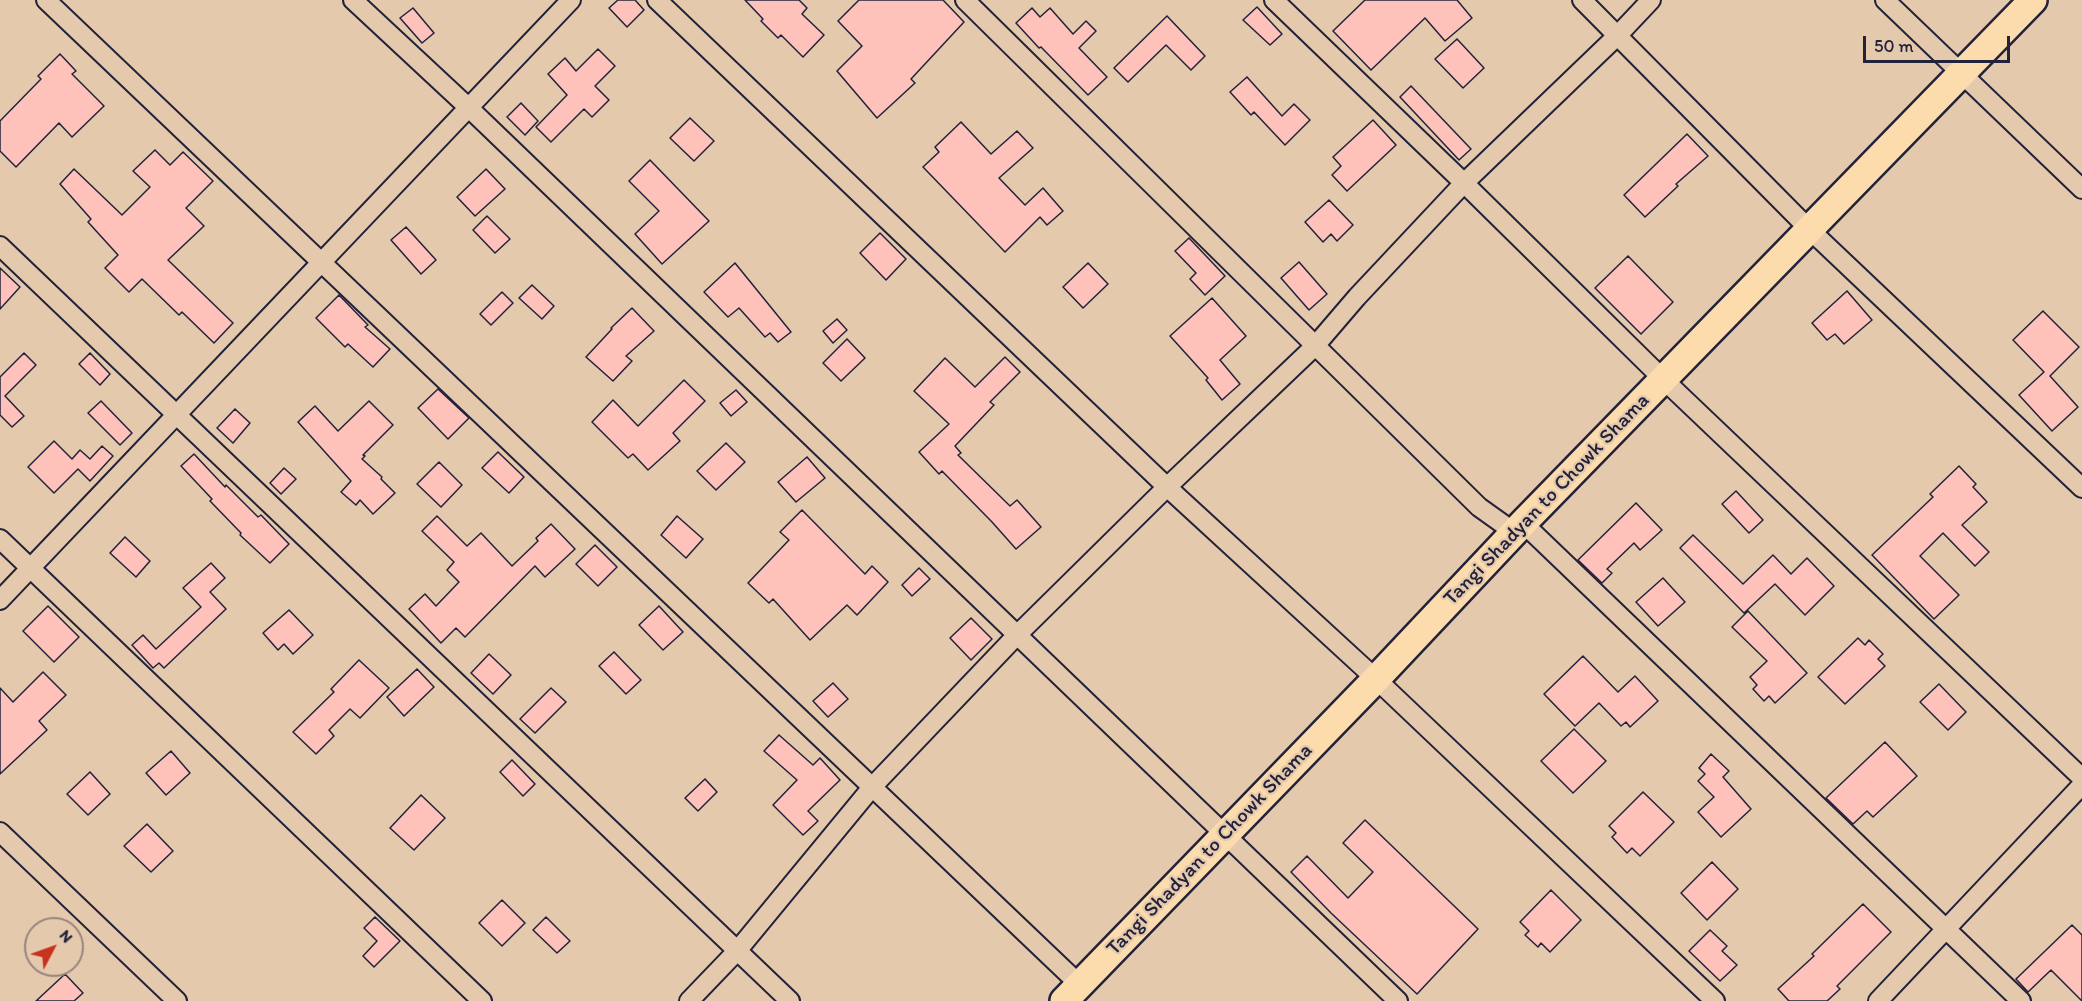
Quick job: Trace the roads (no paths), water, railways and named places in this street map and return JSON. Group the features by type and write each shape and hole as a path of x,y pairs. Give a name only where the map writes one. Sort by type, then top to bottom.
{"main road":[{"name":"Tangi Shadyan to Chowk Shama","path":"1072,993 1663,379 2032,0"}],"street":[{"path":"46,0 873,786 1072,993"},
{"path":"353,0 469,108 1398,1001"},
{"path":"0,600 571,0"},
{"path":"657,0 1167,487 1376,679 1715,1001"},
{"path":"965,0 1479,507 1519,528 2020,1001"},
{"path":"1274,0 1663,379 2082,778"},
{"path":"1582,0 1809,229 2082,488"},
{"path":"689,1001 737,951 873,786 1016,636 1167,487 1315,346 1357,297 1464,183 1618,35 1651,0"},
{"path":"1885,0 2082,189"},
{"path":"0,246 790,1001"},
{"path":"0,539 482,1001"},
{"path":"1878,1001 2082,784"},
{"path":"0,831 177,1001"}]}
